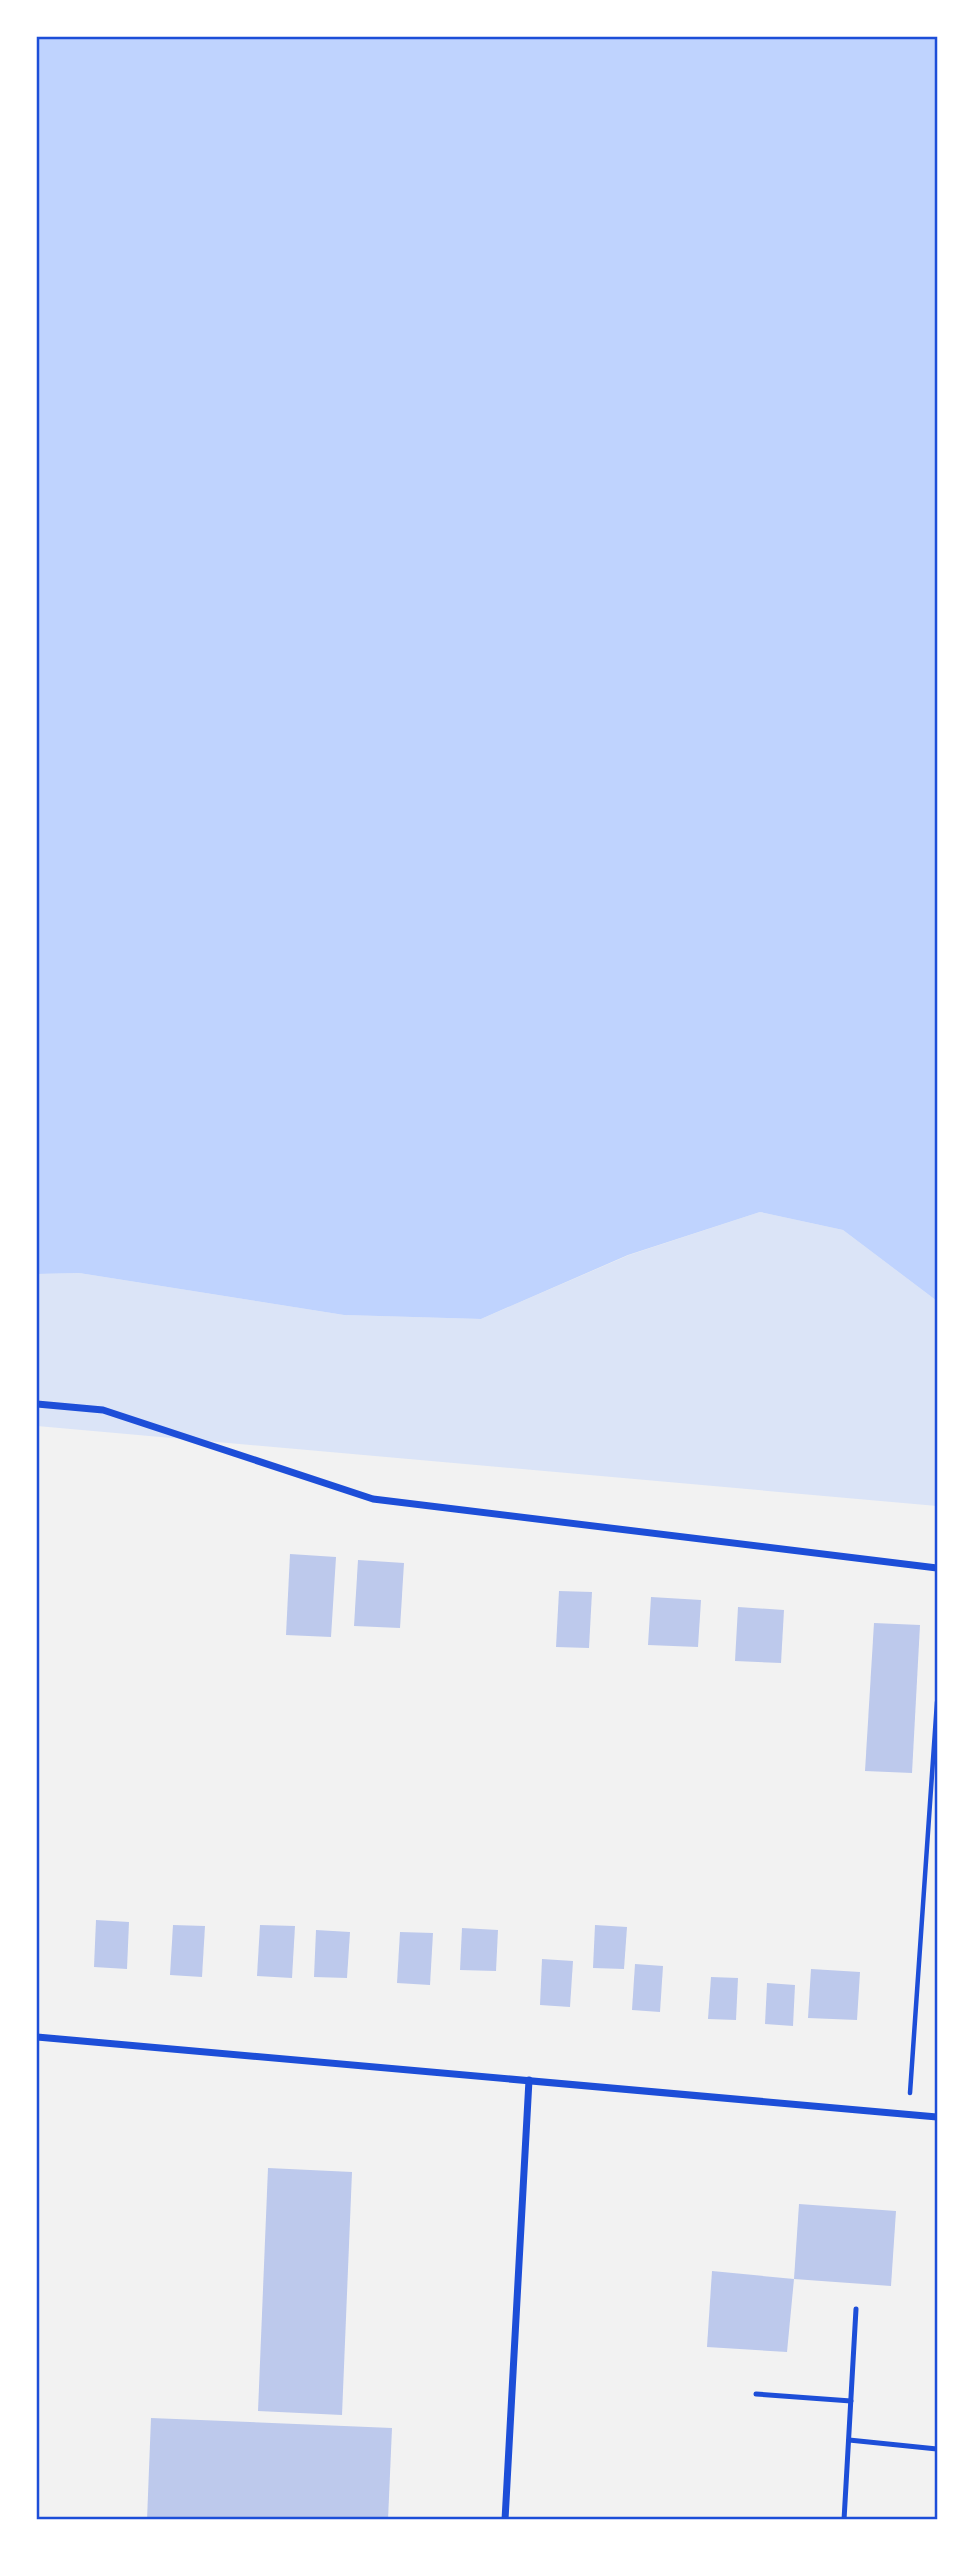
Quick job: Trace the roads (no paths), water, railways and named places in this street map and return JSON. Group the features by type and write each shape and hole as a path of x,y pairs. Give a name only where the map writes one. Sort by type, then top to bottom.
{"street":[{"path":"37,1404 103,1410 373,1499 937,1568"},
{"path":"37,2037 937,2117"},
{"path":"505,2520 529,2080"}],"lane":[{"path":"844,2520 856,2309"},
{"path":"756,2394 851,2400"},
{"path":"849,2440 937,2449"}],"water":[{"path":"37,37 937,37 937,1301 843,1230 760,1212 628,1255 481,1319 344,1315 79,1273 37,1274"}]}
